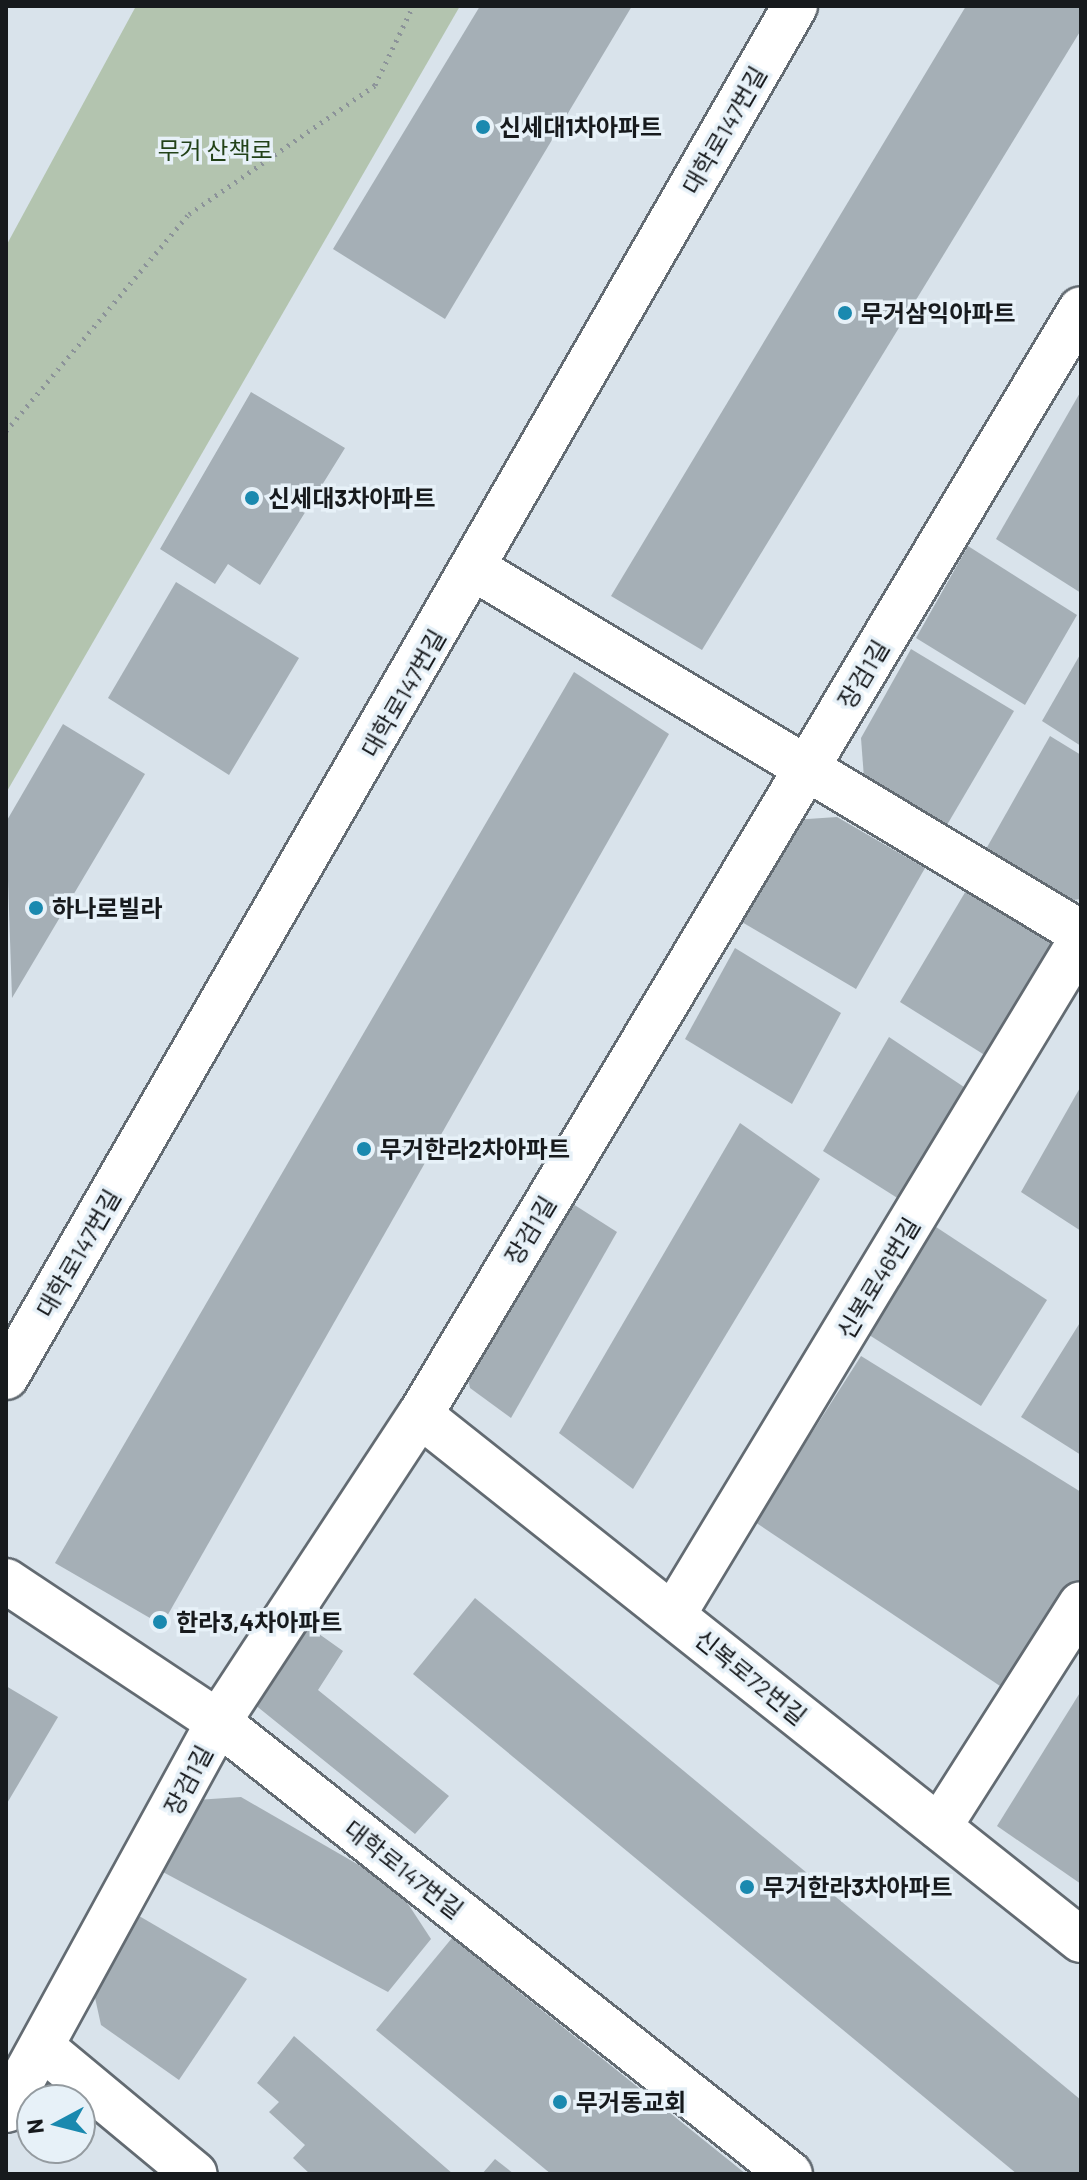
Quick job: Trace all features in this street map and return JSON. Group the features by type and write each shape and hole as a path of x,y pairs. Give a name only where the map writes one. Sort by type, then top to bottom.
{"street":[{"name":"대학로147번길","path":"6,1377 475,569 795,6"},
{"name":"장검1길","path":"6,2110 43,2048 218,1722 420,1415 1081,309"},
{"path":"475,569 808,765 1081,933"},
{"name":"신복로46번길","path":"673,1615 1081,940"},
{"name":"신복로72번길","path":"420,1415 1081,1940"},
{"name":"대학로147번길","path":"6,1581 218,1722 790,2174"},
{"path":"939,1827 1081,1604"},
{"path":"43,2048 195,2174"}],"path":[{"path":"6,431 189,214 375,85 413,6"}],"green space":[{"name":"무거 산책로","path":"136,6 460,6 6,793 6,246"}],"building":[{"name":"신세대1차아파트","path":"480,6 632,6 445,319 333,249"},
{"name":"무거삼익아파트","path":"966,6 1081,6 1081,30 702,650 611,596"},
{"path":"1081,391 1081,593 996,539"},
{"name":"신세대3차아파트","path":"251,392 345,448 260,585 228,564 215,584 160,549"},
{"path":"968,546 1077,615 1025,705 916,638"},
{"path":"176,582 299,658 229,775 108,698"},
{"path":"911,649 1014,711 944,830 864,778 861,738"},
{"path":"1081,653 1081,746 1042,721"},
{"name":"무거한라2차아파트","path":"574,672 669,734 162,1625 55,1563"},
{"name":"하나로빌라","path":"63,724 145,774 12,998 6,822"},
{"path":"1050,736 1081,755 1081,899 1043,904 977,865"},
{"path":"837,817 925,868 856,989 735,918 793,820"},
{"path":"970,884 1053,936 1057,965 999,1064 900,1002"},
{"path":"735,948 841,1013 792,1104 685,1039"},
{"path":"889,1037 964,1087 899,1199 823,1151"},
{"path":"1081,1086 1081,1231 1021,1192"},
{"path":"740,1123 820,1179 633,1489 559,1433"},
{"path":"562,1197 617,1232 511,1418 470,1388 465,1365"},
{"path":"933,1225 1047,1300 981,1406 866,1333"},
{"path":"1081,1321 1081,1455 1021,1417"},
{"path":"861,1356 1081,1492 1081,1577 1006,1690 755,1522"},
{"name":"무거한라3차아파트","path":"475,1598 1081,2100 1081,2174 1017,2174 413,1674"},
{"path":"305,1624 343,1651 318,1690 449,1796 415,1834 254,1704"},
{"path":"6,1686 58,1717 6,1805"},
{"path":"1081,1691 1081,1884 997,1826"},
{"path":"241,1797 397,1887 431,1939 388,1992 161,1871 196,1800"},
{"path":"134,1913 247,1979 179,2080 101,2025 92,1984"},
{"name":"무거동교회","path":"452,1938 746,2174 551,2174 376,2030"},
{"path":"294,2036 453,2174 310,2174 293,2158 305,2145 269,2112 279,2102 257,2083"},
{"path":"495,2159 514,2174 482,2174"}],"place":[{"name":"신세대1차아파트","path":"483,127"},
{"name":"무거삼익아파트","path":"845,313"},
{"name":"신세대3차아파트","path":"252,498"},
{"name":"하나로빌라","path":"36,908"},
{"name":"무거한라2차아파트","path":"364,1149"},
{"name":"한라3,4차아파트","path":"160,1622"},
{"name":"무거한라3차아파트","path":"747,1887"},
{"name":"무거동교회","path":"560,2102"}]}
